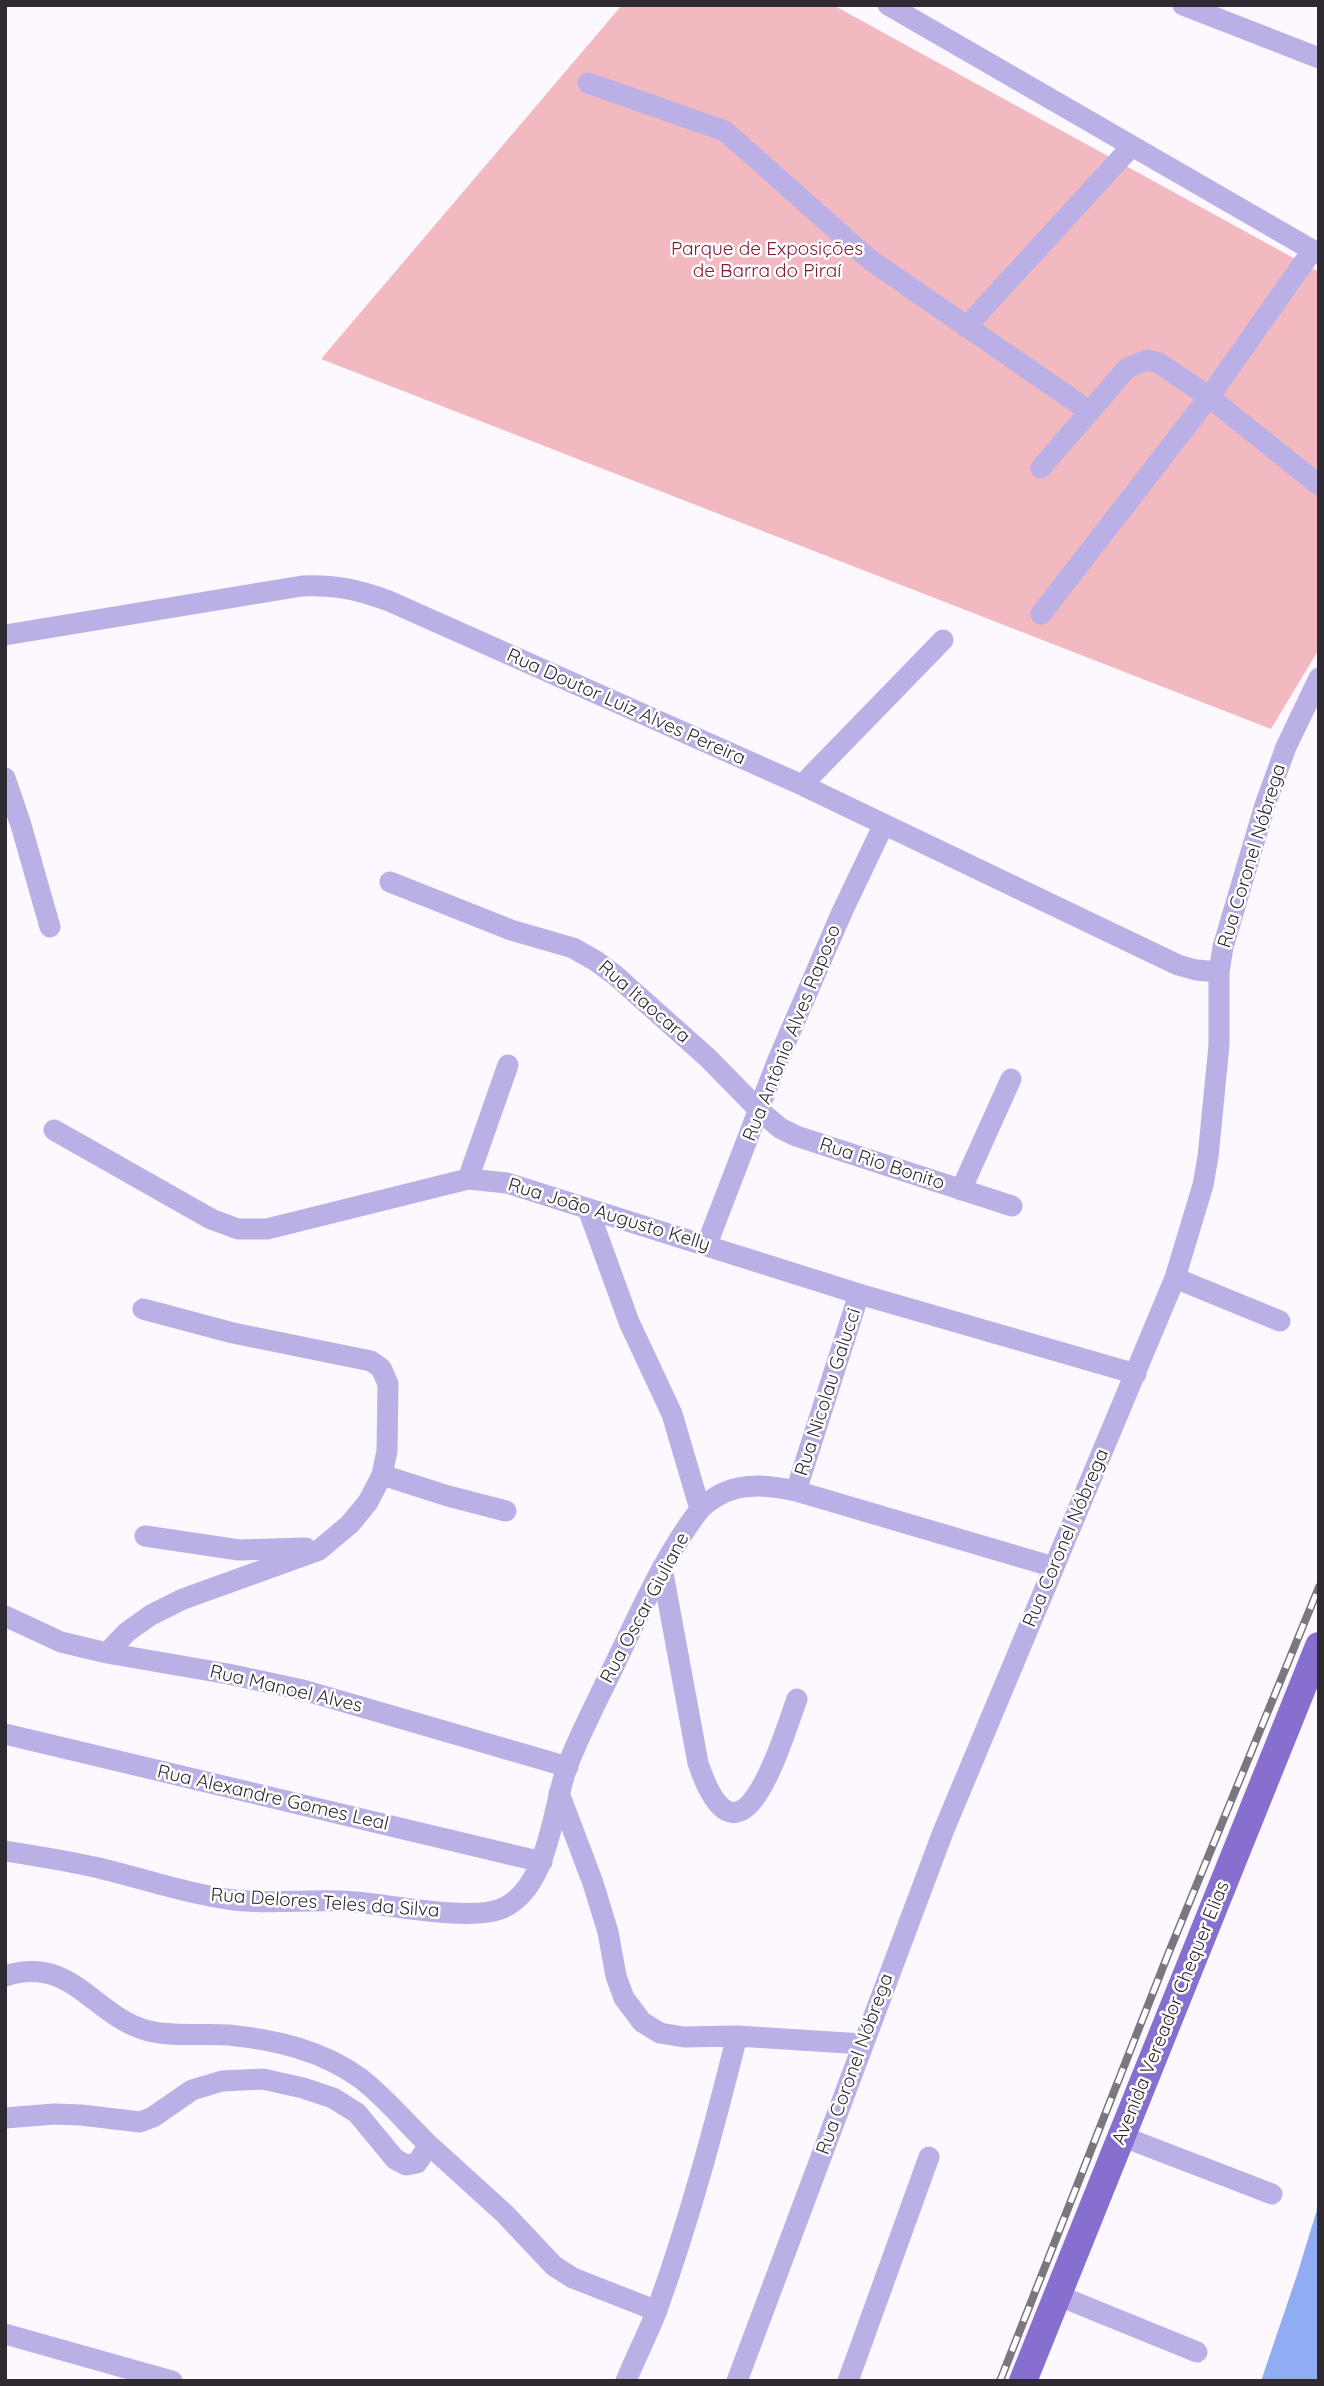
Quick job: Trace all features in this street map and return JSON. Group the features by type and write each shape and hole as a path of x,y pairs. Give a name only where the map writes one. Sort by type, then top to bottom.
{"main road":[{"name":"Avenida Vereador Chequer Elias","path":"1023,2381 1319,1646"}],"street":[{"path":"888,5 1316,253 1209,397 1041,614"},
{"path":"1183,5 1319,58"},
{"path":"588,83 725,131 869,259 1089,411"},
{"path":"966,327 1132,146"},
{"path":"1041,468 1127,368 1147,360 1159,363 1209,397 1319,485"},
{"name":"Rua Doutor Luiz Alves Pereira","path":"5,635 302,586 332,585 359,590 802,785 1178,965 1219,972"},
{"path":"802,785 943,640"},
{"name":"Rua Coronel Nóbrega","path":"737,2381 943,1832 1175,1278 1203,1185 1208,1157 1219,1045 1219,972 1223,947 1265,806 1286,747 1319,678"},
{"path":"5,778 50,927"},
{"name":"Rua Antônio Alves Raposo","path":"707,1244 794,1021 884,824"},
{"name":"Rua Itaocara","path":"390,882 511,930 573,948 596,961 617,976 708,1058 759,1110"},
{"path":"468,1179 508,1065"},
{"path":"961,1191 1011,1079"},
{"name":"Rua Rio Bonito","path":"759,1110 780,1128 796,1136 1012,1206"},
{"name":"Rua João Augusto Kelly","path":"54,1130 211,1219 238,1229 267,1229 468,1179 508,1183 859,1294 1136,1374"},
{"path":"588,1209 629,1322 672,1413 700,1509"},
{"path":"1175,1278 1280,1321"},
{"name":"Rua Nicolau Galucci","path":"796,1490 859,1294"},
{"path":"107,1653 127,1632 151,1615 183,1599 319,1549 350,1524 368,1502 382,1475 389,1419 388,1384 382,1368 371,1361 233,1333 142,1309"},
{"path":"382,1475 506,1511"},
{"name":"Rua Oscar Giuliane","path":"542,1861 568,1767 589,1717 662,1568 700,1509 723,1493 743,1487 766,1486 796,1490 1054,1567"},
{"path":"145,1536 239,1550 319,1549"},
{"path":"662,1568 698,1763 707,1788 723,1810 735,1812 747,1808 757,1797 767,1780 797,1699"},
{"name":"Rua Manoel Alves","path":"5,1616 61,1642 303,1690 568,1767"},
{"name":"Rua Alexandre Gomes Leal","path":"5,1734 542,1861"},
{"path":"559,1793 608,1931 616,1976 624,1998 642,2022 660,2033 684,2038 737,2036 863,2044"},
{"name":"Rua Delores Teles da Silva","path":"5,1851 97,1868 234,1900 275,1903 353,1901 428,1912 484,1912 502,1909 516,1900 529,1886 542,1861"},
{"path":"5,1976 18,1972 41,1971 64,1978 85,1990 129,2024 149,2031 267,2039 299,2047 333,2062 359,2078 505,2214 554,2266 573,2278 657,2311"},
{"path":"626,2381 657,2311 704,2166 737,2036"},
{"path":"5,2118 54,2114 139,2122 153,2117 192,2090 222,2081 263,2079 333,2098 357,2113 395,2160 407,2165 417,2162 429,2145"},
{"path":"1121,2136 1272,2194"},
{"path":"848,2381 929,2157"},
{"path":"1057,2295 1197,2352"},
{"path":"5,2334 172,2381"}],"green space":[{"name":"Parque de Exposições de Barra do Piraí","path":"622,5 833,5 1319,272 1319,649 1271,729 321,359"}],"water":[{"path":"1319,2203 1319,2381 1261,2381 1297,2275"}],"railway":[{"path":"1000,2381 1169,1952 1319,1587"}]}
